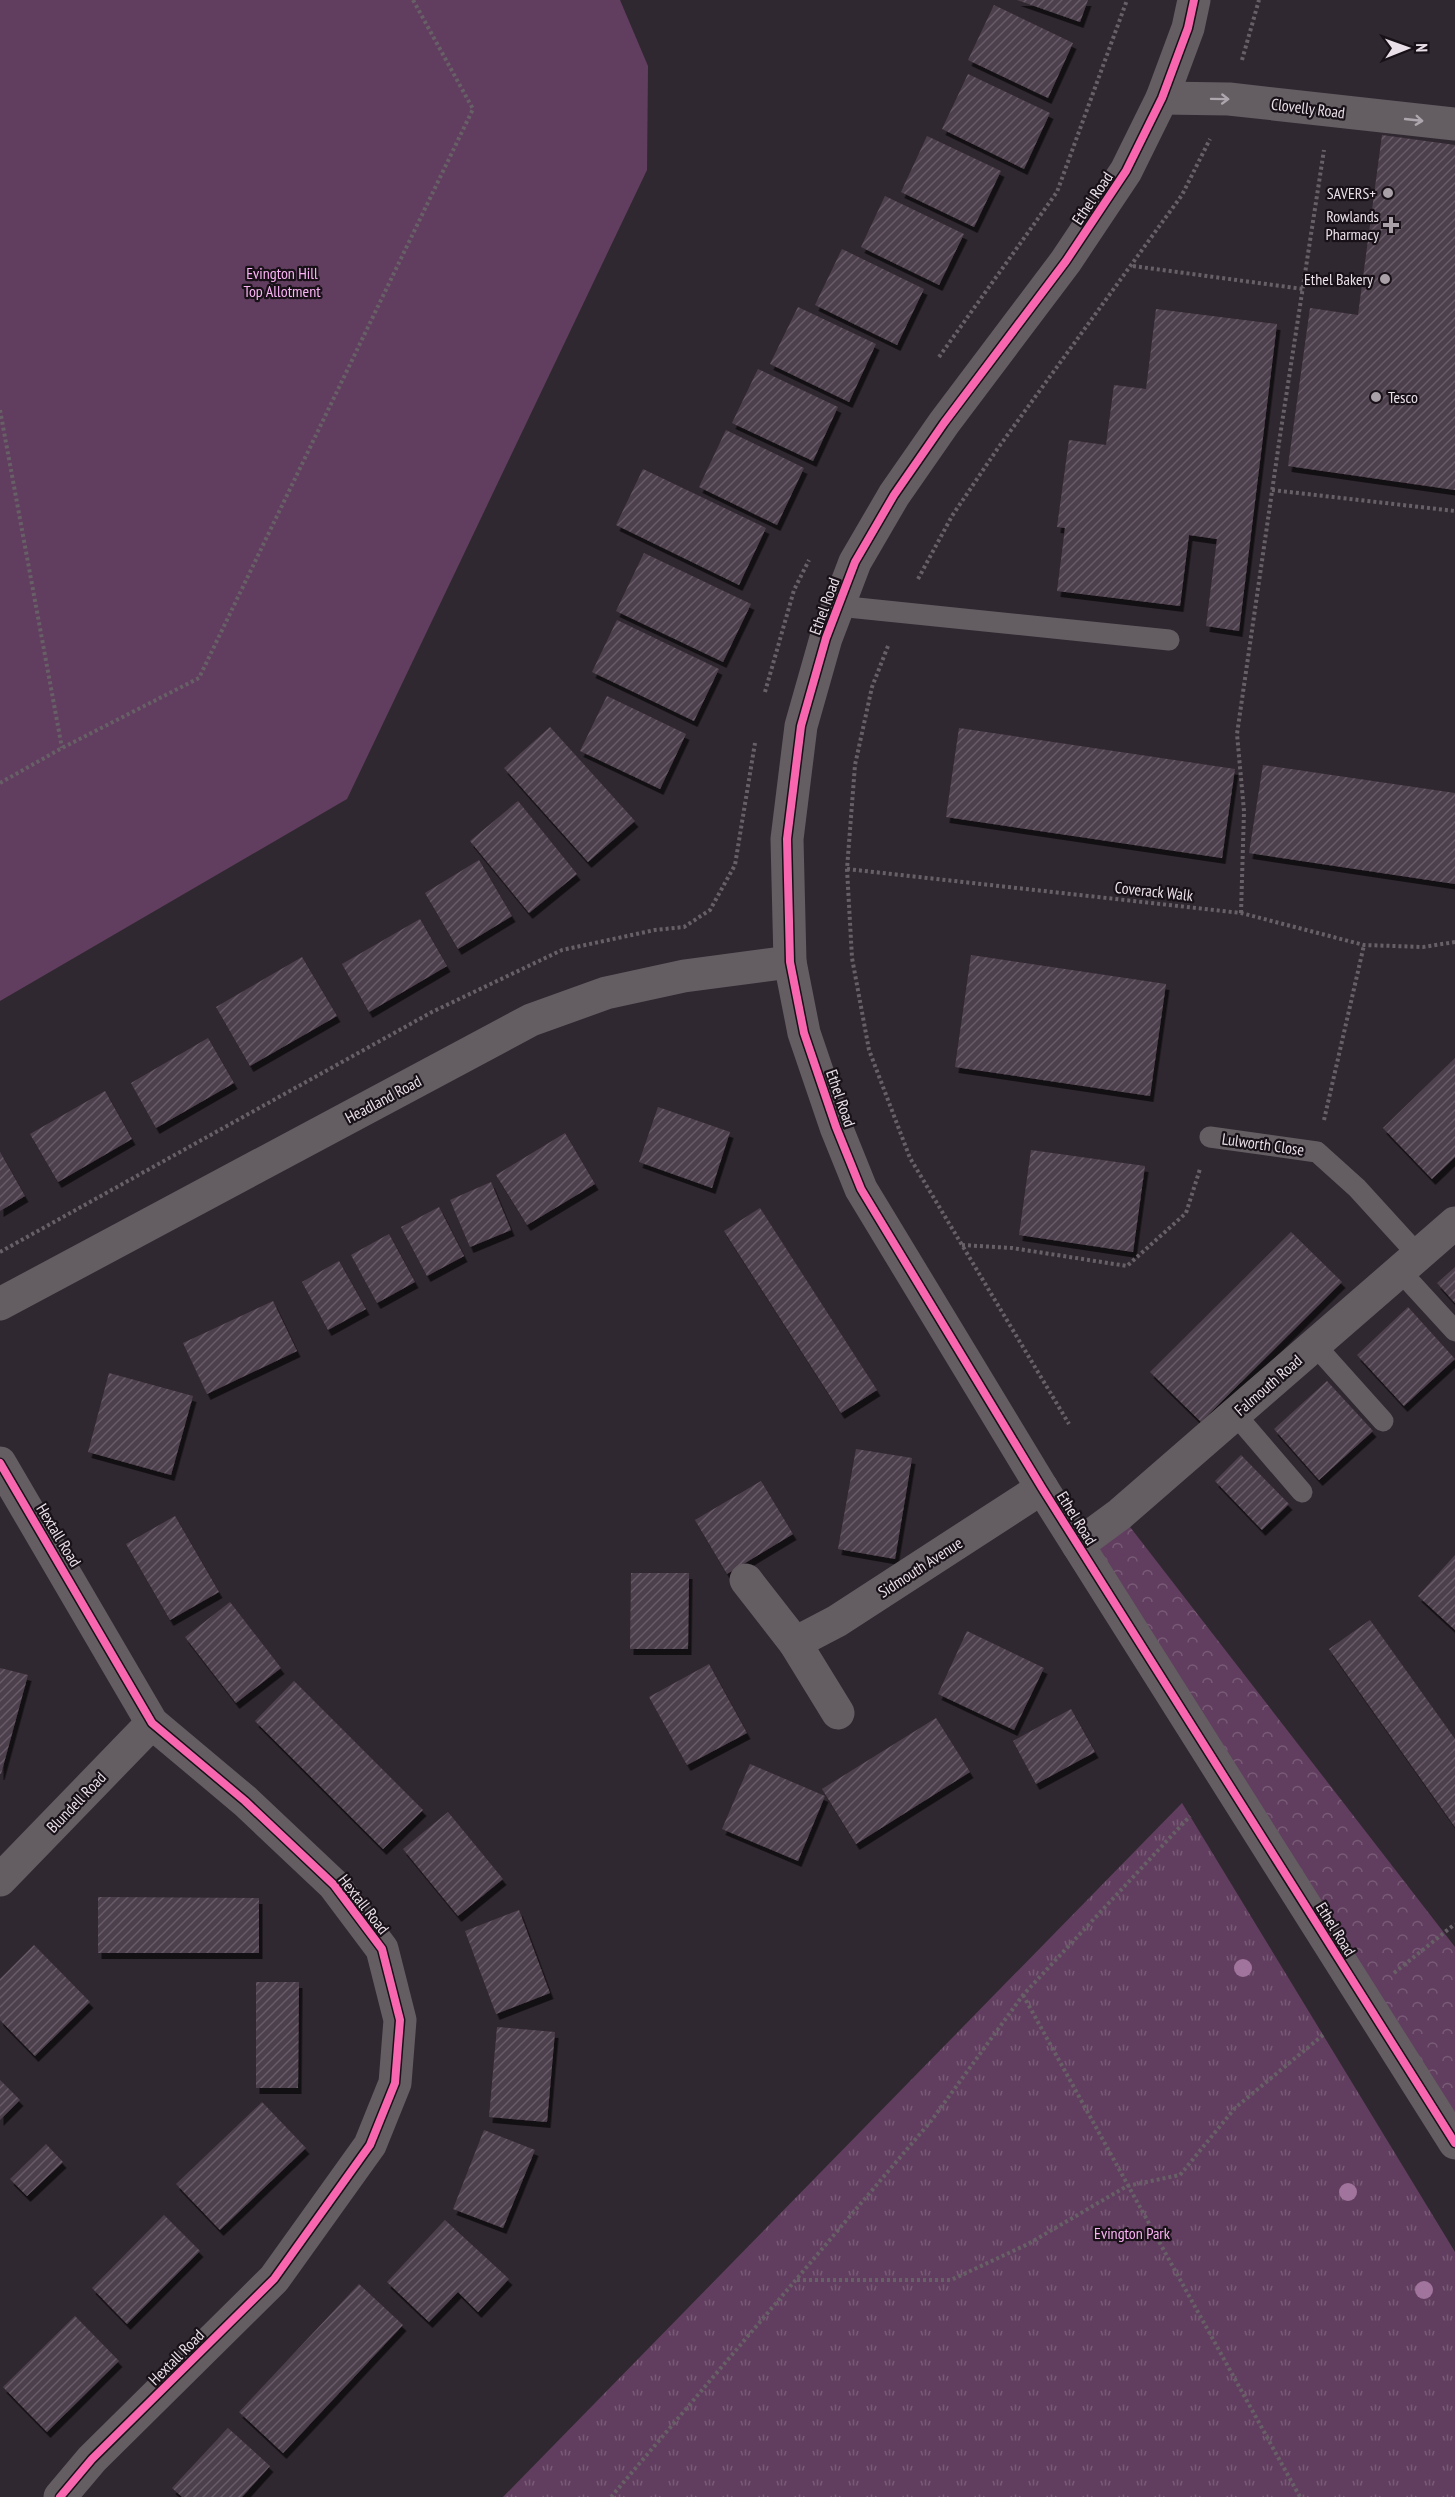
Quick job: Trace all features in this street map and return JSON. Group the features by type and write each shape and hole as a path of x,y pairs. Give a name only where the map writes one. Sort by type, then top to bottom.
{"street":[{"name":"Ethel Road","path":"1194,0 1188,28 1162,98 1126,171 1066,261 944,423 894,495 855,562 838,606 801,726 787,839 790,962 804,1033 836,1127 861,1189 1042,1488 1455,2143"},
{"name":"Clovelly Road","path":"1162,98 1229,99 1455,124"},
{"name":"Headland Road","path":"0,1304 531,1020 606,993 684,976 790,962"},
{"name":"Falmouth Road","path":"1078,1545 1119,1514 1455,1223"},
{"name":"Hextall Road","path":"0,1463 69,1577 152,1723 245,1801 334,1885 382,1950 400,2020 395,2083 370,2145 274,2279 92,2459 60,2497"},
{"name":"Sidmouth Avenue","path":"795,1643 837,1621 1042,1488"},
{"path":"746,1580 795,1643 838,1713"},
{"name":"Blundell Road","path":"0,1880 152,1723"}],"lane":[{"path":"838,606 1169,640"},
{"name":"Lulworth Close","path":"1210,1137 1317,1152 1357,1188 1455,1331"},
{"path":"1314,1344 1383,1421"},
{"path":"1235,1414 1302,1492"}],"path":[{"path":"0,783 62,748 199,678 473,109 413,0"},
{"path":"933,366 1057,192 1126,0"},
{"path":"1069,1424 910,1158 868,1050 852,958 847,869 855,765 872,687 900,613 952,516 1056,367 1133,266 1182,195 1229,99 1259,0"},
{"path":"1241,913 1244,811 1237,734 1330,111"},
{"path":"1133,266 1303,290"},
{"path":"0,410 62,748"},
{"path":"1272,490 1455,511"},
{"path":"764,701 794,590 810,559"},
{"path":"0,1252 452,1003 562,950 655,930 684,927 710,910 735,865 757,734"},
{"path":"1317,1152 1364,945"},
{"path":"611,2497 931,2121 1023,1995 1190,1816"},
{"path":"1362,1998 1455,1924"},
{"path":"1023,1995 1300,2497"},
{"path":"796,2280 951,2280 1028,2244 1127,2186 1180,2175 1235,2108 1323,2035"}],"green space":[{"name":"Evington Hill Top Allotment","path":"0,0 620,0 648,66 647,170 347,799 0,1001"},
{"path":"1120,1514 1455,1947 1455,2125 1078,1545"},
{"name":"Evington Park","path":"1182,1803 1455,2252 1455,2497 503,2497"}],"building":[{"path":"1017,0 1088,0 1080,22"},
{"path":"994,5 1073,43 1048,98 968,60"},
{"path":"968,74 1050,113 1024,169 942,129"},
{"name":"Tesco","path":"1382,135 1455,145 1455,490 1288,466 1310,308 1358,315"},
{"path":"927,136 1001,171 974,227 901,192"},
{"path":"885,196 964,234 939,285 861,247"},
{"path":"842,249 924,289 897,345 815,305"},
{"path":"798,307 876,344 849,402 770,364"},
{"path":"1156,309 1277,324 1239,631 1206,626 1217,539 1189,535 1180,606 1057,591 1065,528 1057,527 1069,440 1106,445 1114,385 1146,389"},
{"path":"758,369 838,407 813,461 732,423"},
{"path":"726,430 804,468 777,525 699,487"},
{"path":"643,469 766,528 739,585 616,525"},
{"path":"644,553 751,604 723,662 616,611"},
{"path":"617,620 719,669 694,721 592,672"},
{"path":"607,696 686,734 660,789 580,751"},
{"path":"550,727 635,821 588,862 504,768"},
{"path":"959,728 1235,769 1222,858 946,817"},
{"path":"1263,765 1455,793 1455,884 1249,853"},
{"path":"518,801 577,874 529,913 470,841"},
{"path":"479,860 512,916 458,949 425,893"},
{"path":"420,919 447,966 369,1012 342,964"},
{"path":"971,955 1166,984 1150,1096 955,1067"},
{"path":"302,957 337,1016 250,1066 216,1007"},
{"path":"208,1038 234,1083 156,1128 131,1083"},
{"path":"1455,1058 1455,1157 1432,1179 1383,1128"},
{"path":"105,1091 132,1139 58,1182 30,1134"},
{"path":"658,1107 730,1132 712,1188 639,1162"},
{"path":"565,1133 595,1184 527,1225 496,1175"},
{"path":"1031,1150 1145,1166 1133,1252 1019,1235"},
{"path":"0,1152 25,1196 0,1211"},
{"path":"491,1182 511,1230 470,1247 450,1200"},
{"path":"439,1207 464,1256 427,1276 401,1227"},
{"path":"760,1208 877,1390 841,1413 724,1231"},
{"path":"1291,1232 1342,1282 1201,1422 1150,1372"},
{"path":"389,1234 415,1282 377,1303 351,1255"},
{"path":"339,1261 366,1309 328,1330 302,1282"},
{"path":"1455,1267 1455,1303 1437,1283"},
{"path":"273,1301 297,1351 207,1394 183,1343"},
{"path":"1408,1307 1455,1359 1404,1406 1357,1355"},
{"path":"109,1373 193,1396 171,1475 88,1452"},
{"path":"1327,1381 1373,1431 1319,1480 1274,1429"},
{"path":"856,1449 912,1458 895,1559 838,1549"},
{"path":"1241,1455 1289,1504 1262,1530 1215,1481"},
{"path":"761,1481 793,1534 727,1574 695,1520"},
{"path":"175,1516 219,1592 170,1620 126,1544"},
{"path":"1455,1555 1455,1630 1418,1596"},
{"path":"631,1573 689,1573 688,1649 630,1649"},
{"path":"230,1602 281,1668 236,1703 185,1637"},
{"path":"1370,1620 1455,1739 1455,1827 1329,1649"},
{"path":"967,1631 1044,1668 1014,1730 938,1694"},
{"path":"709,1664 747,1733 687,1765 649,1697"},
{"path":"0,1668 28,1675 1,1774 0,1774"},
{"path":"294,1681 423,1810 383,1849 255,1721"},
{"path":"1071,1709 1095,1752 1036,1784 1013,1741"},
{"path":"936,1718 970,1772 856,1844 822,1789"},
{"path":"750,1764 825,1796 798,1861 722,1829"},
{"path":"448,1812 503,1879 458,1916 403,1849"},
{"path":"98,1897 259,1898 259,1953 98,1953"},
{"path":"519,1910 550,1993 496,2014 465,1931"},
{"path":"34,1945 90,2002 35,2056 0,2020 0,1979"},
{"path":"256,1982 299,1982 298,2088 256,2088"},
{"path":"497,2027 555,2032 547,2122 489,2117"},
{"path":"0,2080 20,2100 0,2120"},
{"path":"262,2102 306,2148 220,2230 176,2184"},
{"path":"484,2130 535,2150 503,2228 453,2209"},
{"path":"46,2144 63,2162 27,2196 10,2179"},
{"path":"164,2215 200,2251 127,2324 92,2288"},
{"path":"445,2220 509,2279 478,2312 458,2292 429,2322 387,2282"},
{"path":"359,2284 403,2325 283,2453 239,2412"},
{"path":"75,2316 119,2361 47,2432 3,2387"},
{"path":"228,2428 270,2466 242,2497 182,2497 172,2488"}],"cycle path":[{"path":"1194,0 1188,28 1162,98 1126,171 1066,261 944,423 894,495 855,562 826,638 801,726 787,839 790,962 804,1033 836,1127 861,1189 1042,1488 1455,2143"},
{"path":"0,1463 152,1723 245,1801 334,1885 382,1949 400,2020 395,2083 370,2145 274,2279 92,2459 60,2497"}],"place":[{"name":"SAVERS+","path":"1388,193"},
{"name":"Rowlands Pharmacy","path":"1391,225"},
{"name":"Ethel Bakery","path":"1385,279"},
{"name":"Tesco","path":"1376,397"}]}
